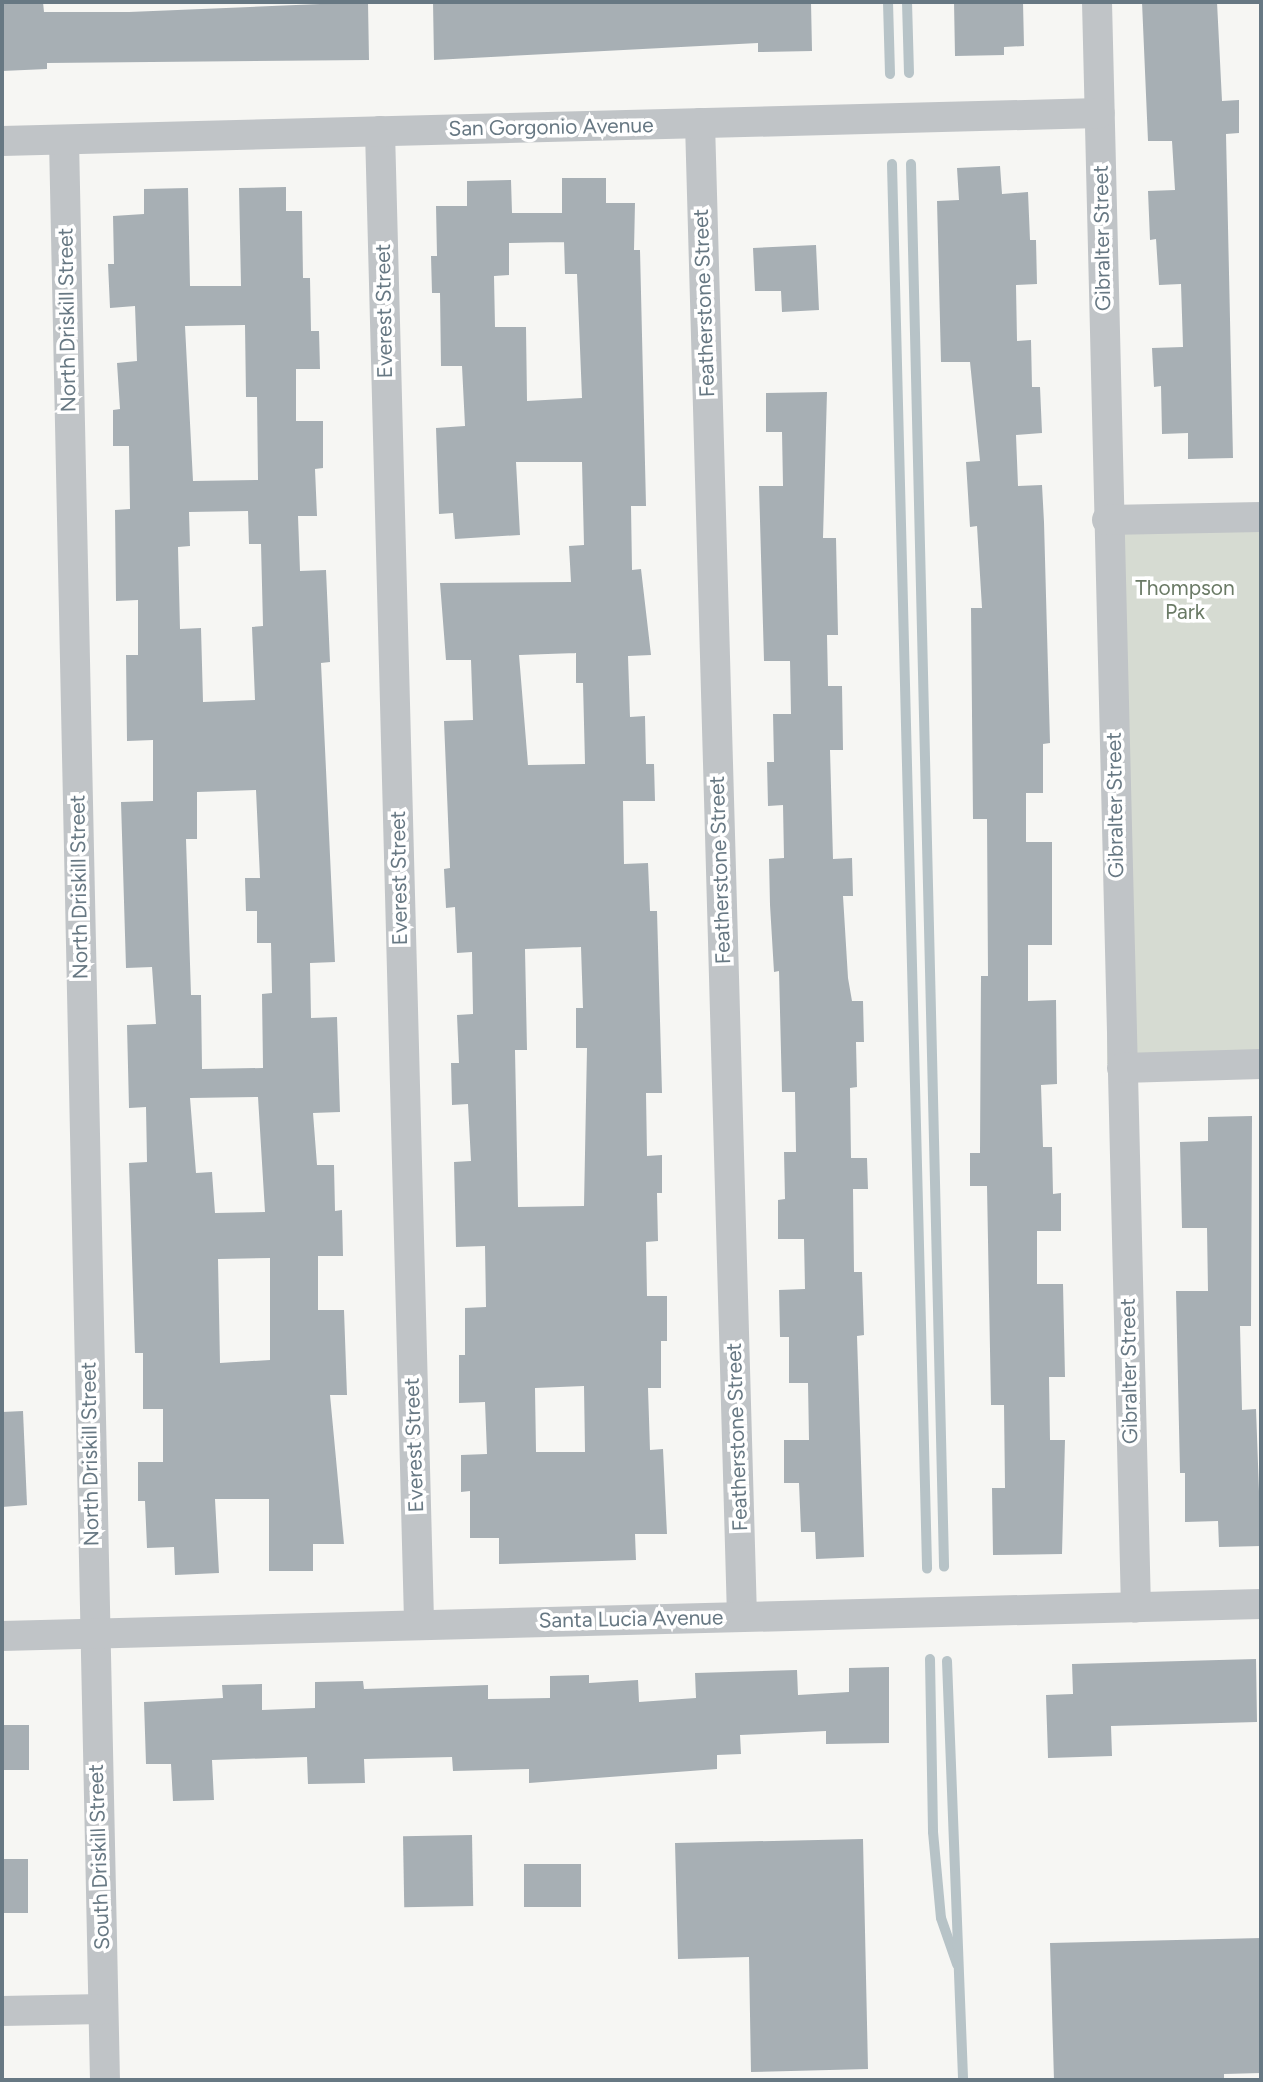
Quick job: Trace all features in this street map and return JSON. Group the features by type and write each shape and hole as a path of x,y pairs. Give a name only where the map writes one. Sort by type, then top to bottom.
{"street":[{"name":"Gibralter Street","path":"1097,2 1107,520 1136,1608"},
{"name":"San Gorgonio Avenue","path":"2,141 1100,113"},
{"name":"Featherstone Street","path":"700,124 742,1616"},
{"name":"Everest Street","path":"380,131 419,1624"},
{"name":"North Driskill Street","path":"64,140 93,1634"},
{"path":"1107,520 1261,517"},
{"path":"1122,1068 1261,1064"},
{"name":"Santa Lucia Avenue","path":"2,1636 1261,1604"},
{"name":"South Driskill Street","path":"93,1634 105,2080"},
{"path":"2,2011 103,2008"}],"green space":[{"name":"Thompson Park","path":"1107,517 1261,517 1261,1064 1107,1064"}],"building":[{"path":"2,2 43,2 44,12 129,12 368,2 369,60 47,63 47,69 2,71"},
{"path":"433,2 811,2 812,51 758,52 758,43 434,60"},
{"path":"954,2 1023,2 1024,46 1004,47 1004,55 955,56"},
{"path":"1142,2 1217,2 1222,101 1239,100 1239,133 1226,134 1233,458 1188,459 1188,433 1162,434 1161,386 1154,387 1152,348 1183,347 1181,284 1159,285 1156,239 1150,240 1148,191 1175,190 1172,141 1148,141"},
{"path":"1000,166 1002,194 1028,192 1030,240 1036,240 1037,284 1016,285 1017,341 1031,340 1032,387 1040,387 1042,433 1016,435 1018,486 1042,485 1044,522 1050,743 1043,744 1043,793 1026,793 1026,842 1052,842 1052,945 1028,945 1028,1001 1056,1000 1057,1084 1041,1085 1043,1147 1052,1147 1053,1194 1061,1193 1061,1231 1037,1231 1037,1284 1063,1284 1065,1377 1049,1377 1050,1440 1065,1440 1062,1554 993,1555 992,1488 1005,1488 1004,1405 991,1405 987,1186 970,1186 970,1153 980,1153 981,976 988,976 987,819 973,819 971,608 982,608 977,526 970,527 966,462 980,461 970,362 941,362 937,201 959,200 957,168"},
{"path":"562,178 606,178 606,203 635,203 634,250 640,250 646,506 631,506 632,570 641,569 651,655 628,656 630,717 645,716 646,764 654,764 655,801 623,801 624,864 648,863 650,911 657,911 662,1093 646,1093 647,1156 662,1155 662,1193 657,1193 658,1241 646,1242 647,1296 667,1296 667,1341 661,1341 661,1388 648,1388 650,1450 663,1449 667,1534 635,1534 636,1560 499,1564 499,1538 470,1538 470,1491 461,1492 461,1455 487,1454 485,1402 459,1403 459,1355 465,1355 465,1308 486,1307 485,1246 456,1247 454,1162 471,1161 468,1104 452,1105 451,1063 459,1063 457,1015 473,1014 472,952 457,953 455,907 446,908 444,869 450,868 444,721 473,720 471,660 446,660 440,583 571,582 569,546 584,545 582,462 516,462 520,535 455,539 453,513 439,514 436,428 465,426 462,366 441,366 440,293 432,293 431,256 437,256 436,206 467,206 467,181 511,180 512,213 562,213","holes":["564,242 565,274 577,274 582,398 527,401 526,327 495,327 494,276 509,275 509,243","576,653 576,683 583,683 585,764 528,765 519,655","581,947 583,1008 576,1008 576,1048 587,1048 584,1206 518,1207 515,1050 527,1050 525,949","584,1386 585,1452 536,1452 535,1388"]},
{"path":"286,187 286,211 302,211 303,278 310,278 311,331 319,331 320,369 296,369 296,421 323,421 323,468 315,469 317,516 298,516 300,571 326,570 330,662 321,663 335,962 310,963 311,1018 337,1017 340,1112 313,1113 317,1165 334,1165 335,1211 342,1210 343,1256 318,1256 318,1310 344,1310 347,1395 330,1395 344,1544 313,1544 313,1571 269,1571 269,1499 215,1499 219,1573 175,1575 174,1547 147,1548 145,1501 138,1501 138,1462 163,1462 163,1409 143,1409 143,1353 135,1353 129,1163 147,1162 146,1107 129,1108 127,1025 156,1024 152,967 126,968 121,802 153,801 153,740 127,741 126,655 138,655 138,600 116,601 115,510 130,509 129,446 113,446 113,410 120,409 117,363 137,361 135,306 110,308 108,264 114,264 113,216 144,214 144,189 188,188 190,286 241,286 239,188","holes":["245,325 246,397 257,397 258,480 193,481 185,326","248,511 249,544 261,544 263,626 252,627 255,700 203,702 201,628 180,629 178,547 190,546 189,512","256,790 260,878 245,878 246,911 257,911 257,943 271,943 272,993 262,994 263,1068 202,1069 201,995 191,995 186,839 197,839 197,792","258,1097 265,1212 215,1213 212,1172 196,1173 190,1098","270,1258 270,1360 220,1363 218,1259"]},
{"path":"816,245 819,310 782,312 781,291 755,291 753,248"},
{"path":"827,392 823,538 836,538 838,635 827,635 828,686 842,686 843,750 830,750 833,859 852,858 853,896 843,896 848,978 852,1001 863,1001 864,1042 856,1042 857,1087 850,1088 851,1158 867,1158 868,1189 853,1189 854,1272 862,1272 864,1335 857,1336 864,1557 816,1559 815,1532 801,1532 799,1483 784,1483 784,1440 809,1440 808,1383 789,1383 789,1337 780,1337 779,1290 805,1289 804,1239 778,1239 778,1200 785,1199 784,1152 796,1152 795,1092 782,1092 779,971 774,972 770,905 769,859 784,858 783,805 768,806 767,762 774,762 773,714 791,714 790,661 764,661 759,486 783,486 782,432 766,432 766,393"},
{"path":"1252,1116 1251,1326 1240,1326 1242,1410 1256,1409 1261,1546 1219,1547 1218,1521 1185,1522 1185,1473 1180,1473 1176,1291 1208,1291 1207,1228 1182,1228 1180,1142 1208,1141 1208,1117"},
{"path":"23,1411 27,1505 2,1507 2,1412"},
{"path":"1256,1659 1257,1722 1111,1726 1112,1756 1048,1758 1046,1695 1073,1694 1072,1664"},
{"path":"889,1667 889,1743 826,1744 826,1731 740,1735 741,1754 717,1755 717,1769 529,1783 529,1769 453,1771 452,1757 364,1759 365,1783 308,1784 307,1757 212,1760 214,1800 173,1801 171,1764 146,1764 144,1702 223,1698 222,1685 262,1684 262,1710 315,1708 315,1682 363,1681 364,1689 488,1685 488,1699 550,1698 550,1676 589,1675 589,1683 638,1680 639,1702 696,1698 695,1673 797,1670 798,1695 849,1692 849,1668"},
{"path":"2,1725 29,1725 29,1770 2,1770"},
{"path":"472,1835 473,1906 404,1907 403,1836"},
{"path":"863,1839 868,2069 751,2072 749,1957 678,1959 675,1843"},
{"path":"2,1859 28,1859 28,1913 2,1913"},
{"path":"524,1864 581,1864 581,1907 524,1907"},
{"path":"1261,1938 1261,2073 1224,2074 1224,2080 1054,2080 1050,1943"}],"waterway":[{"path":"888,2 890,74"},
{"path":"907,2 909,73"},
{"path":"892,164 927,1569"},
{"path":"911,164 944,1567"},
{"path":"930,1659 933,1832 941,1918 957,1964"},
{"path":"947,1661 963,2080"}]}
